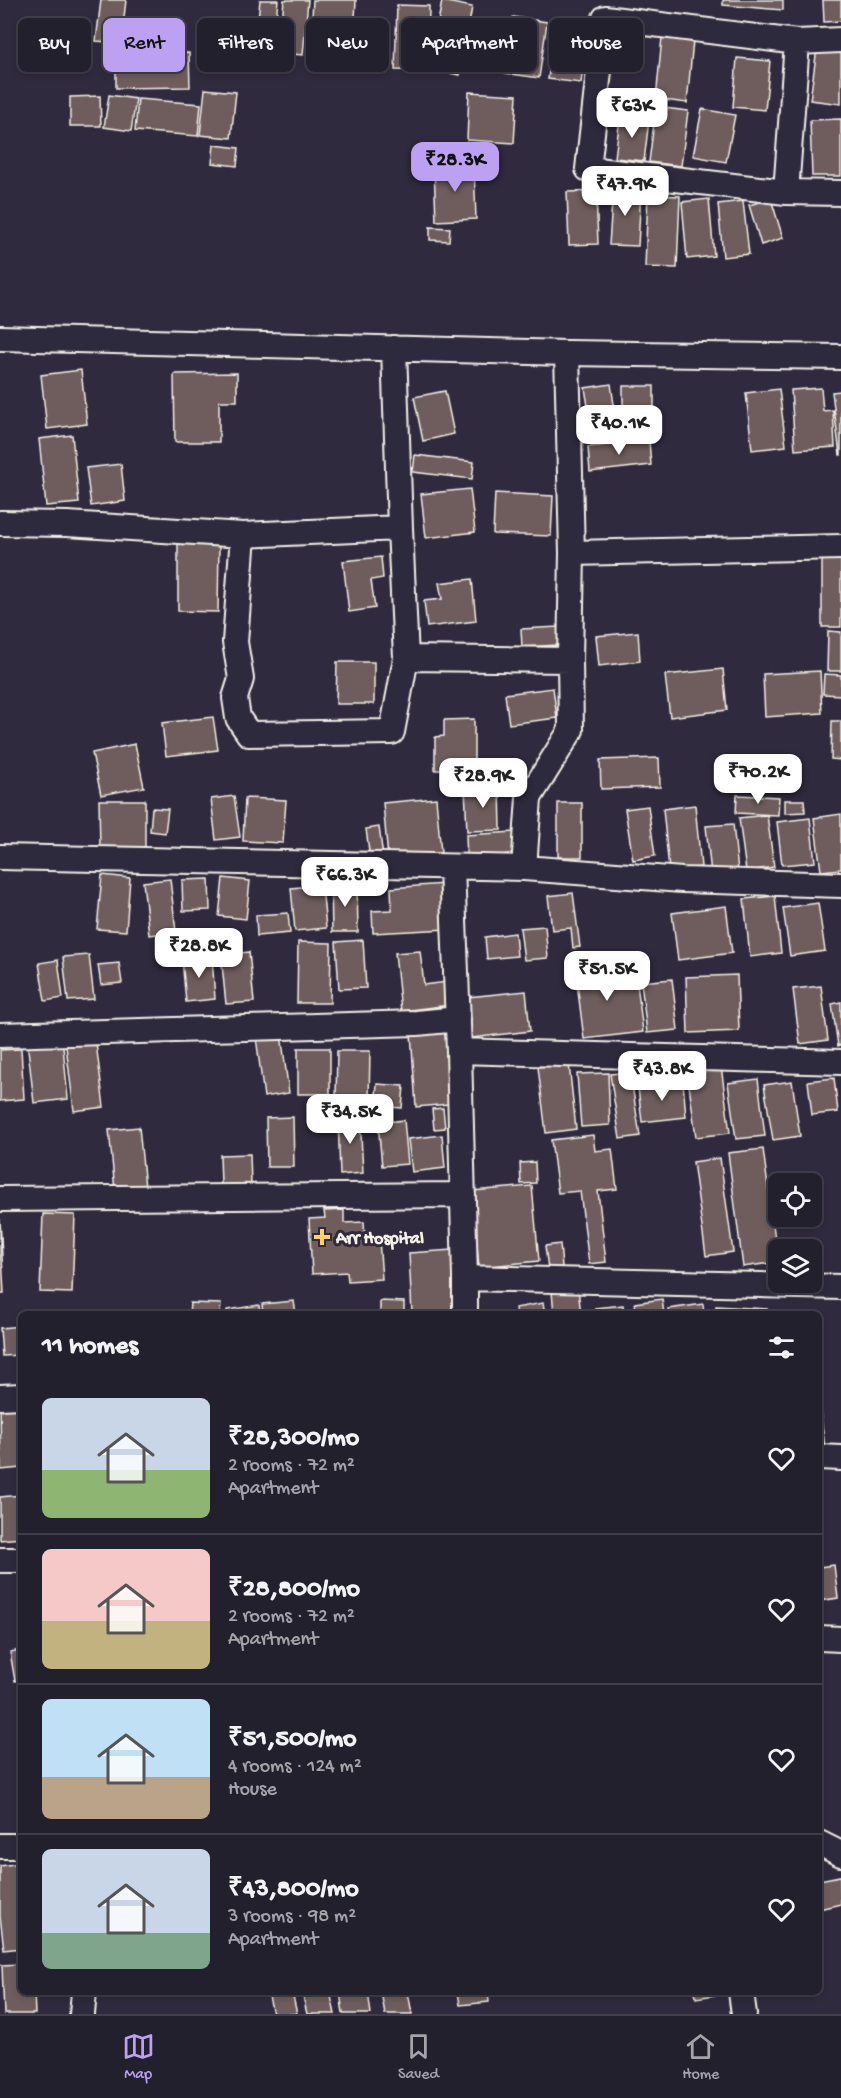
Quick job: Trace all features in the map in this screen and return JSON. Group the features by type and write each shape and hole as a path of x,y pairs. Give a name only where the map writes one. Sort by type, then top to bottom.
{"street":[{"path":"841,40 797,42 605,18 588,169 786,192 841,193"},
{"path":"786,192 797,42"},
{"path":"0,338 567,353 841,357"},
{"path":"243,534 235,642 240,680 235,698 238,718 249,734 392,732 406,658 394,348"},
{"path":"524,868 529,798 571,730 572,554 567,353"},
{"path":"0,523 67,524 243,534 400,528"},
{"path":"572,554 841,547"},
{"path":"406,658 570,660"},
{"path":"0,857 524,868 682,880 841,885"},
{"path":"452,867 465,1311"},
{"path":"0,1035 417,1023 458,1019"},
{"path":"459,1051 841,1062"},
{"path":"0,1199 463,1195"},
{"path":"465,1278 841,1287"},
{"path":"0,1397 18,1396"},
{"path":"822,1457 841,1458"},
{"path":"0,1560 18,1560"},
{"path":"822,1638 841,1639"},
{"path":"822,1844 841,1854"},
{"path":"0,1846 18,1846"},
{"path":"82,2014 84,1995"},
{"path":"741,1995 744,2014"}],"building":[{"path":"101,0 126,0 124,18 103,18 103,42 96,41"},
{"path":"260,0 278,0 276,18 258,18"},
{"path":"284,0 308,0 303,55 294,54 294,18 282,18"},
{"path":"313,0 356,0 355,18 312,18"},
{"path":"723,0 783,0 783,10 723,5"},
{"path":"823,0 841,0 841,21 824,22"},
{"path":"442,1 472,7 470,18 439,18"},
{"path":"397,5 429,6 429,18 401,18 401,70 395,70"},
{"path":"537,21 547,22 539,78 505,73 537,72"},
{"path":"663,27 694,30 687,103 656,99"},
{"path":"817,48 841,51 841,104 810,100"},
{"path":"185,53 189,53 190,87 116,88 116,72 185,72"},
{"path":"737,58 770,61 765,110 733,107"},
{"path":"549,71 582,72 581,83 548,79"},
{"path":"444,72 461,72 460,75"},
{"path":"205,89 236,92 231,138 200,135"},
{"path":"469,92 517,95 514,143 467,140"},
{"path":"109,95 136,99 131,131 104,127"},
{"path":"100,96 101,126 70,126 70,97"},
{"path":"138,99 201,104 198,136 135,131"},
{"path":"656,107 688,111 681,166 649,162"},
{"path":"702,109 735,115 726,162 693,156"},
{"path":"620,117 649,120 644,161 615,158"},
{"path":"841,119 841,176 812,176 810,120"},
{"path":"214,145 239,148 237,166 212,163"},
{"path":"474,166 476,219 436,221 434,167"},
{"path":"613,187 641,189 638,246 609,245"},
{"path":"596,191 598,244 569,245 567,192"},
{"path":"648,195 680,196 677,268 645,267"},
{"path":"709,199 714,256 687,259 682,202"},
{"path":"771,199 783,238 761,245 749,205"},
{"path":"743,201 749,254 723,257 718,204"},
{"path":"430,227 450,228 449,241 430,240"},
{"path":"81,370 87,424 47,429 41,375"},
{"path":"237,373 237,401 219,401 219,442 175,442 174,374"},
{"path":"611,384 617,426 592,430 585,388"},
{"path":"623,386 654,386 654,427 623,427"},
{"path":"821,388 823,411 833,410 835,447 795,450 791,390"},
{"path":"779,389 786,446 752,450 746,393"},
{"path":"445,391 454,434 423,441 414,397"},
{"path":"841,391 841,455 840,455 832,392"},
{"path":"72,435 79,503 46,506 39,439"},
{"path":"649,441 651,465 590,472 588,447"},
{"path":"415,455 474,462 472,479 413,472"},
{"path":"121,464 125,501 91,506 86,468"},
{"path":"470,489 475,532 426,538 421,494"},
{"path":"495,493 553,496 551,536 493,534"},
{"path":"178,544 219,544 218,612 178,611"},
{"path":"841,552 841,627 822,627 822,553"},
{"path":"381,557 383,578 371,580 375,608 349,612 343,561"},
{"path":"472,579 476,621 427,627 424,601 442,599 439,583"},
{"path":"559,627 559,645 522,647 521,629"},
{"path":"828,631 841,632 841,671 827,671"},
{"path":"638,632 640,661 599,666 596,636"},
{"path":"337,662 374,662 374,704 336,704"},
{"path":"723,669 727,710 670,717 665,675"},
{"path":"820,671 822,713 765,717 763,674"},
{"path":"824,674 841,675 841,695 823,694"},
{"path":"553,688 557,718 509,724 505,694"},
{"path":"213,717 218,750 166,756 162,723"},
{"path":"474,719 474,770 435,770 435,737 444,736 444,720"},
{"path":"832,721 841,721 841,760 831,759"},
{"path":"135,744 144,787 101,795 92,753"},
{"path":"659,758 660,787 601,789 600,760"},
{"path":"500,787 501,830 467,831 465,788"},
{"path":"737,795 779,797 778,815 736,813"},
{"path":"234,796 240,837 216,840 211,799"},
{"path":"245,798 286,800 283,843 243,841"},
{"path":"436,798 441,853 388,858 383,803"},
{"path":"99,800 145,800 145,848 100,848"},
{"path":"785,800 804,800 805,812 785,813"},
{"path":"558,803 582,803 582,857 558,857"},
{"path":"695,805 701,867 669,870 663,809"},
{"path":"648,806 655,856 633,860 625,809"},
{"path":"152,808 168,809 165,833 150,831"},
{"path":"841,814 841,869 821,871 814,818"},
{"path":"767,815 774,867 746,871 739,818"},
{"path":"810,818 815,862 782,865 777,822"},
{"path":"733,824 738,871 711,874 706,826"},
{"path":"379,827 383,857 370,858 366,829"},
{"path":"515,832 516,860 467,862 466,835"},
{"path":"102,875 130,878 126,931 97,929"},
{"path":"223,878 250,881 246,919 219,916"},
{"path":"170,879 176,932 149,935 143,882"},
{"path":"209,879 210,910 183,911 182,880"},
{"path":"357,883 358,932 332,932 331,884"},
{"path":"444,884 447,929 373,933 372,911 392,910 391,888"},
{"path":"322,885 326,928 295,931 291,888"},
{"path":"573,893 580,947 573,948 571,928 552,930 548,896"},
{"path":"775,896 781,953 750,957 744,899"},
{"path":"818,903 825,951 790,956 783,908"},
{"path":"726,906 732,953 678,960 672,913"},
{"path":"288,913 290,933 257,936 256,915"},
{"path":"545,926 548,958 524,960 520,928"},
{"path":"515,933 517,956 487,959 485,937"},
{"path":"363,940 366,988 339,989 336,942"},
{"path":"298,942 331,943 330,1003 297,1003"},
{"path":"420,951 424,985 447,982 450,1005 401,1011 395,953"},
{"path":"249,952 254,1002 226,1004 221,955"},
{"path":"89,955 94,999 68,1001 63,957"},
{"path":"212,956 215,999 186,1002 182,959"},
{"path":"598,956 601,979 636,975 643,1032 584,1039 574,959"},
{"path":"58,960 63,998 45,1001 39,963"},
{"path":"119,963 122,983 101,985 98,965"},
{"path":"737,975 739,1031 688,1033 686,977"},
{"path":"672,979 678,1030 647,1033 641,982"},
{"path":"821,986 828,1040 800,1044 793,989"},
{"path":"526,991 530,1031 472,1038 468,997"},
{"path":"841,1002 841,1045 838,1046 832,1004"},
{"path":"445,1030 449,1104 416,1107 411,1033"},
{"path":"281,1034 289,1093 264,1097 256,1037"},
{"path":"95,1035 104,1107 74,1111 65,1038"},
{"path":"62,1036 68,1099 34,1103 27,1040"},
{"path":"298,1048 330,1048 330,1094 298,1094"},
{"path":"21,1049 24,1099 0,1101 0,1050"},
{"path":"337,1051 370,1051 369,1101 336,1100"},
{"path":"569,1064 576,1129 546,1133 538,1067"},
{"path":"721,1066 730,1133 696,1137 687,1070"},
{"path":"630,1072 640,1136 620,1139 610,1074"},
{"path":"608,1073 610,1125 581,1127 577,1074"},
{"path":"834,1078 838,1112 812,1115 808,1081"},
{"path":"758,1079 765,1136 736,1139 728,1083"},
{"path":"792,1081 800,1136 773,1140 764,1085"},
{"path":"683,1082 686,1117 642,1122 638,1087"},
{"path":"377,1084 404,1086 402,1108 375,1106"},
{"path":"443,1108 445,1128 434,1129 432,1109"},
{"path":"360,1116 363,1173 340,1175 338,1117"},
{"path":"293,1117 294,1167 267,1167 266,1118"},
{"path":"404,1120 408,1164 382,1166 378,1123"},
{"path":"139,1127 145,1187 115,1190 109,1130"},
{"path":"442,1135 445,1168 412,1172 408,1139"},
{"path":"593,1135 595,1151 612,1149 617,1189 598,1191 606,1262 589,1264 580,1191 558,1193 551,1140"},
{"path":"763,1149 768,1187 768,1227 773,1227 775,1239 768,1239 768,1263 743,1267 728,1153"},
{"path":"250,1154 251,1184 221,1185 220,1155"},
{"path":"720,1158 733,1252 706,1256 693,1162"},
{"path":"535,1162 536,1183 521,1184 520,1163"},
{"path":"532,1186 539,1261 479,1267 472,1191"},
{"path":"344,1210 344,1223 364,1222 365,1241 379,1240 382,1279 348,1281 347,1272 312,1274 309,1219 325,1218 324,1211"},
{"path":"43,1214 75,1215 72,1293 40,1292"},
{"path":"0,1219 4,1293 0,1293"},
{"path":"560,1244 562,1267 548,1269 545,1246"},
{"path":"453,1250 457,1311 412,1311 409,1253"},
{"path":"578,1289 581,1311 554,1311 552,1291"},
{"path":"662,1299 664,1311 636,1311 635,1303"},
{"path":"294,1301 296,1311 263,1311 262,1304"},
{"path":"380,1301 404,1302 404,1311 380,1311"},
{"path":"190,1303 221,1304 220,1311 189,1311"},
{"path":"543,1303 544,1311 516,1311 515,1308"},
{"path":"703,1304 704,1311 668,1311 668,1309"},
{"path":"259,1305 260,1311 227,1311"},
{"path":"623,1305 624,1311 595,1311 595,1308"},
{"path":"716,1306 767,1309 767,1311 715,1311"},
{"path":"18,1326 18,1355 2,1356 0,1328"},
{"path":"18,1403 18,1468 1,1470 0,1406"},
{"path":"822,1424 825,1448 822,1448"},
{"path":"18,1495 18,1538 0,1540 0,1497"},
{"path":"834,1565 838,1598 822,1601 822,1567"},
{"path":"18,1651 18,1680 15,1681 10,1652"},
{"path":"18,1863 18,1948 4,1950 0,1916 0,1866"},
{"path":"840,1876 841,1904 822,1908 822,1879"},
{"path":"18,1964 18,1995 34,1995 35,2014 4,2014 2,1965"},
{"path":"269,1995 293,1995 297,2014 273,2014"},
{"path":"303,1995 331,1995 335,2014 307,2014"},
{"path":"340,1995 368,1995 371,2014 343,2014"},
{"path":"382,1995 409,1995 412,2014 385,2014"},
{"path":"458,1995 488,1995 489,2002 460,2005"},
{"path":"696,1995 715,1995 696,1998"}],"place":[{"name":"Arr Hospital","path":"322,1237"}]}
